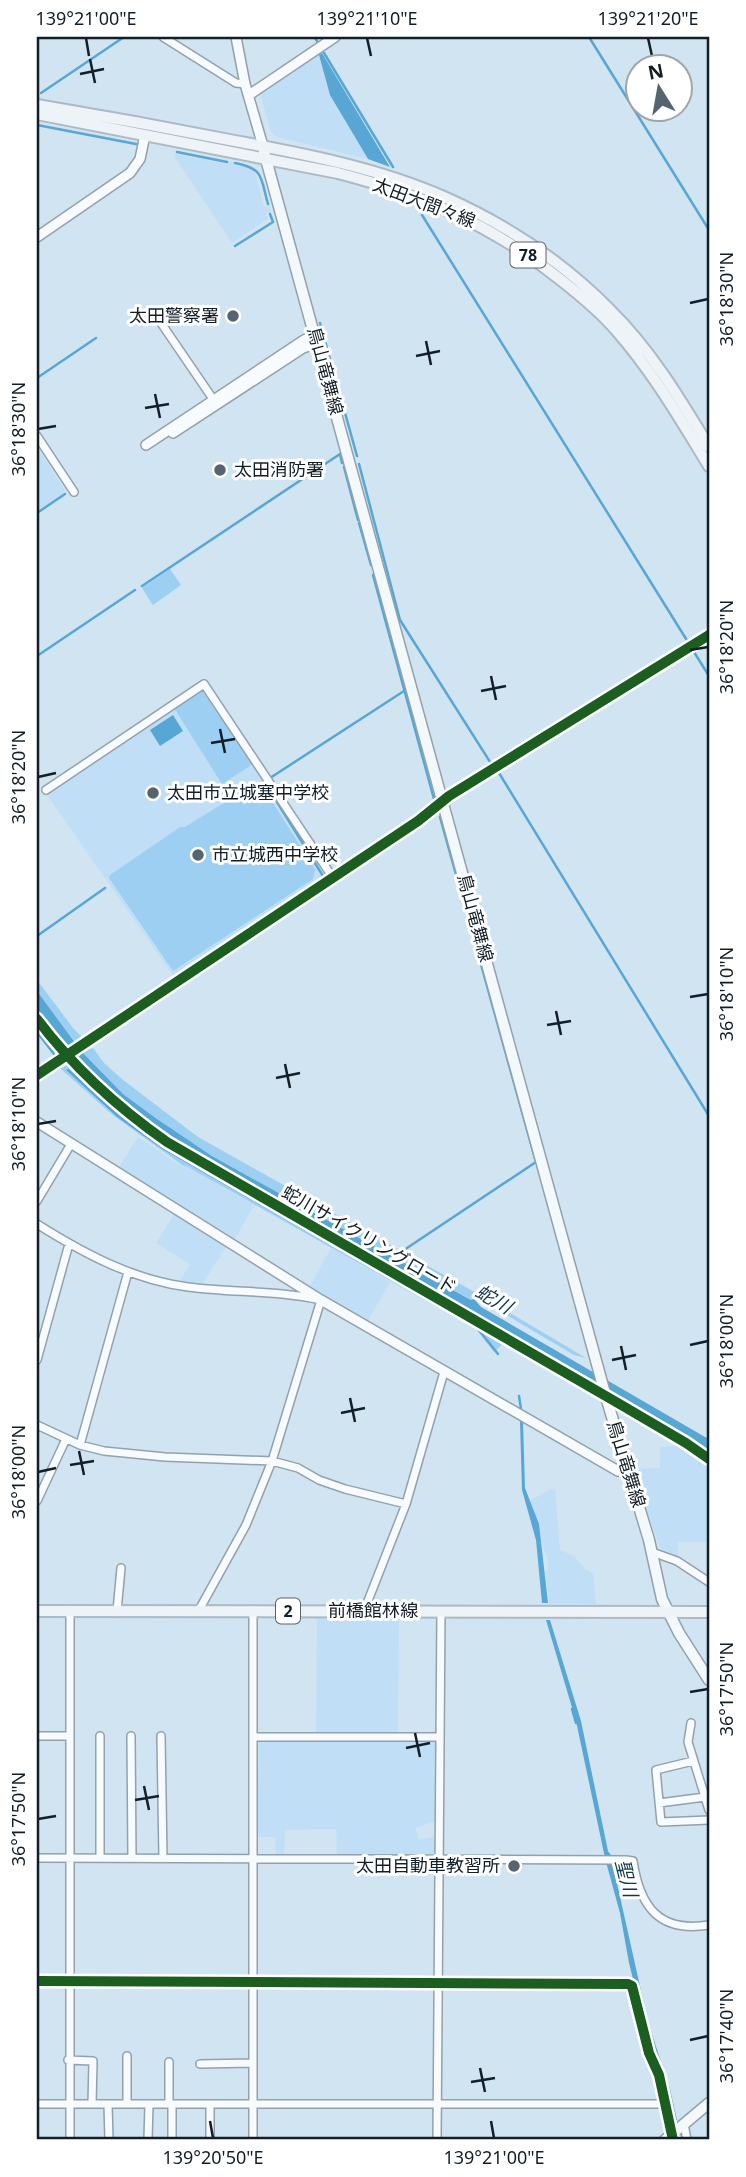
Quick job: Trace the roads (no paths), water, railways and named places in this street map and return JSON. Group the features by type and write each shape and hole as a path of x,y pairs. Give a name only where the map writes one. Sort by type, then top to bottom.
{"main road":[{"name":"太田大間々線","path":"37,105 322,158 443,196 489,218 531,245 587,288 632,334 667,381 709,447"},
{"name":"太田大間々線","path":"37,114 356,178 437,205 483,226 535,259 597,310 615,329 661,388 709,466"},
{"name":"鳥山竜舞線","path":"263,146 605,1394 652,1552 660,1592 667,1612 709,1680"},
{"name":"前橋館林線","path":"37,1611 709,1612"},
{"path":"675,2133 709,2103"}],"street":[{"path":"163,37 236,83 245,84"},
{"path":"236,37 245,84 263,146"},
{"path":"249,95 335,37"},
{"path":"37,237 130,173 140,159 145,135"},
{"path":"159,320 216,402"},
{"path":"216,402 146,445 186,426 294,346 317,340"},
{"path":"37,436 74,492"},
{"path":"37,1075 418,821 443,801 709,635"},
{"path":"46,790 204,684 333,878"},
{"path":"37,1122 321,1300 618,1471 628,1472"},
{"path":"37,1201 71,1144"},
{"path":"37,1224 69,1244 128,1272 187,1287 296,1294 321,1300"},
{"path":"37,1360 69,1244"},
{"path":"80,1445 128,1272"},
{"path":"199,1611 246,1525 272,1461 321,1300"},
{"path":"364,1611 406,1503 444,1372"},
{"path":"37,1425 80,1445 104,1451 166,1457 272,1461 298,1468 319,1480 353,1492 406,1503"},
{"path":"37,1501 66,1439"},
{"path":"652,1552 677,1561 709,1582"},
{"path":"117,1611 121,1568"},
{"path":"70,1611 70,2140"},
{"path":"253,1611 253,2140"},
{"path":"438,2140 441,1611"},
{"path":"691,1723 688,1742 709,1810"},
{"path":"37,1736 70,1736"},
{"path":"100,1736 100,1858"},
{"path":"131,1736 132,1858"},
{"path":"161,1736 163,1858"},
{"path":"255,1737 440,1737"},
{"path":"693,1761 656,1770 661,1822 709,1820"},
{"path":"659,1803 705,1797"},
{"path":"37,1858 632,1861 637,1886 644,1902 662,1918 673,1924 694,1927 709,1925"},
{"path":"37,1981 628,1984 632,1986 649,2053 659,2075 675,2133 687,2140"},
{"path":"127,2056 127,2104"},
{"path":"68,2060 93,2061 92,2104"},
{"path":"169,2062 172,2140"},
{"path":"200,2064 252,2063"},
{"path":"37,2104 666,2104"},
{"path":"108,2104 109,2140"},
{"path":"148,2140 149,2104"},
{"path":"210,2104 210,2140"}],"waterway":[{"path":"41,93 124,37"},
{"path":"314,37 317,41"},
{"path":"589,37 709,230"},
{"path":"324,53 393,167"},
{"path":"37,125 136,144"},
{"path":"177,152 227,162"},
{"path":"235,163 257,171 268,204"},
{"path":"235,246 273,222 270,214"},
{"path":"422,215 688,642"},
{"path":"320,323 357,456"},
{"path":"37,378 96,338"},
{"path":"142,586 340,454 342,463"},
{"path":"359,464 400,620 492,765"},
{"path":"344,467 358,520"},
{"path":"37,513 65,494"},
{"path":"359,523 371,565"},
{"path":"373,575 434,799"},
{"path":"37,656 135,590"},
{"path":"694,652 709,676"},
{"path":"270,778 404,691"},
{"path":"499,773 709,1116"},
{"path":"267,786 323,876 322,881"},
{"path":"399,1261 407,1248 536,1162 440,817"},
{"path":"37,936 105,888"},
{"path":"176,977 240,934"},
{"name":"聖川","path":"37,1032 54,1054"},
{"name":"聖川","path":"68,1070 118,1116 163,1148 472,1325 498,1354"},
{"name":"聖川","path":"519,1396 521,1409"},
{"name":"聖川","path":"572,1709 576,1723"}],"place":[{"name":"太田警察署","path":"233,316"},
{"name":"太田消防署","path":"220,470"},
{"name":"太田市立城塞中学校","path":"153,793"},
{"name":"市立城西中学校","path":"198,855"},
{"name":"太田自動車教習所","path":"514,1866"}],"water label":[{"name":"蛇川","path":"494,1299"}]}
